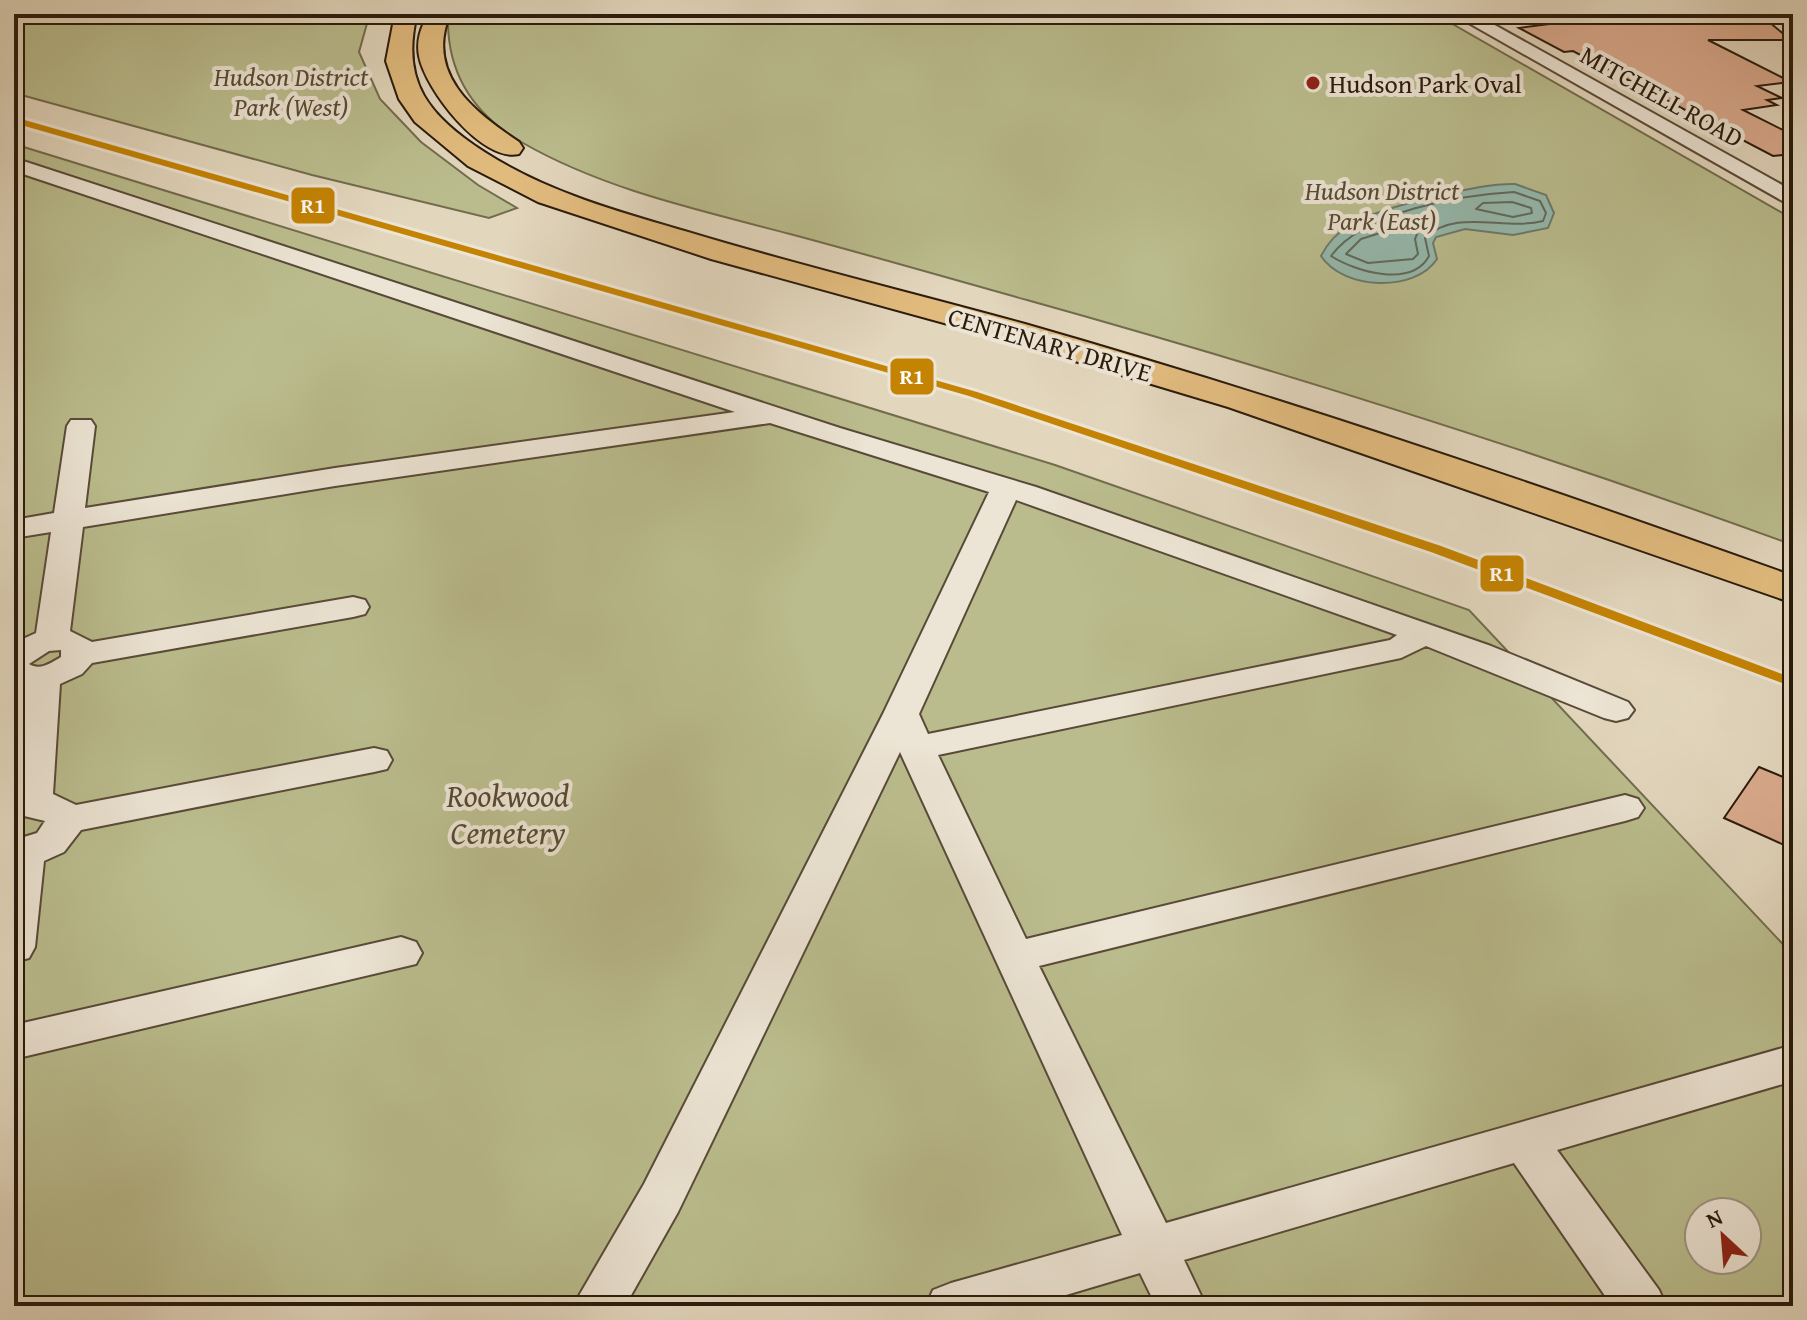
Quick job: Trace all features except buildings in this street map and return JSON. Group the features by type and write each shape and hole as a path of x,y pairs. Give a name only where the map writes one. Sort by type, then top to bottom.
{"highway":[{"name":"CENTENARY DRIVE","path":"418,19 429,36 427,50 447,92 476,124 505,146 582,186 693,222 1050,319 1243,376 1453,443 1793,560"},
{"name":"CENTENARY DRIVE","path":"418,19 400,82 406,96 441,131 478,160 522,184 597,214 759,264 1052,342 1242,401 1523,494 1793,590"}],"street":[{"name":"MITCHELL ROAD","path":"1462,14 1793,200"},
{"path":"14,164 774,415 1006,488 1421,633 1616,710"},
{"path":"14,529 335,477 774,415"},
{"path":"14,947 20,853 55,839 38,812 24,669 62,672 66,647 70,520 81,426"},
{"path":"598,1306 661,1198 908,731 1006,488"},
{"path":"66,647 353,607"},
{"path":"908,731 1401,648 1421,633"},
{"path":"908,731 1181,1306"},
{"path":"38,812 374,760"},
{"path":"1014,957 1625,808"},
{"path":"14,1042 401,953"},
{"path":"951,1306 1793,1063"},
{"path":"1524,1140 1641,1306"}],"green space":[{"name":"Hudson District Park (West)","path":"14,14 364,14 368,20 359,52 380,99 421,142 478,185 517,208 489,218 312,175 14,93"},
{"name":"Hudson District Park (East)","path":"464,14 1435,14 1793,219 1793,545 1508,446 1316,385 1027,300 688,207 587,174 506,132 468,94 454,62 448,24"},
{"name":"Rookwood Cemetery","path":"14,144 1055,465 1469,610 1793,955 1793,1306 14,1306"}],"water":[{"path":"1515,184 1546,195 1554,213 1548,228 1513,235 1465,229 1436,237 1433,243 1437,259 1427,270 1413,278 1396,282 1362,281 1345,276 1321,256 1338,234 1366,217 1456,192"}],"transit line":[{"name":"R1","path":"14,120 973,394 1436,549 1793,683"}],"place":[{"name":"Hudson Park Oval","path":"1313,83"}]}
